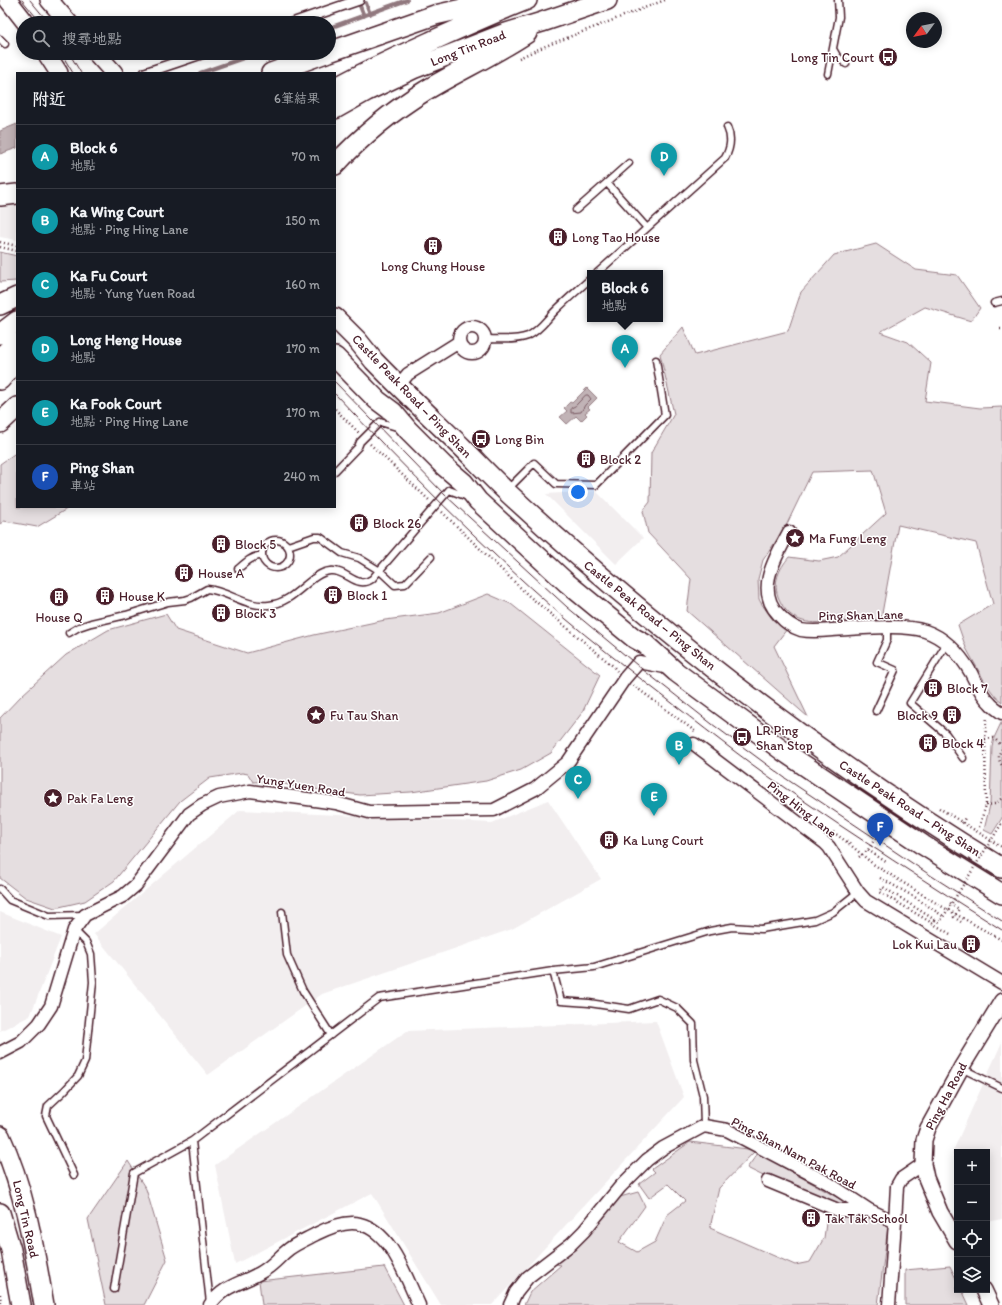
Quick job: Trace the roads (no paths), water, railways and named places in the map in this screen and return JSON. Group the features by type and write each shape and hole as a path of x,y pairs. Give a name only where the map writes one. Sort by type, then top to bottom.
{"main road":[{"path":"8,0 21,16"},
{"path":"49,0 63,16"},
{"path":"336,50 436,15 502,0"},
{"name":"Long Tin Road","path":"336,87 403,54 527,0"},
{"name":"Long Tin Road","path":"336,108 367,91 413,69 503,34 607,0"},
{"path":"336,164 363,138 402,106 425,91 509,45 542,22"},
{"path":"51,60 58,72"},
{"path":"102,60 113,72"},
{"path":"274,72 307,60"},
{"path":"0,196 16,194"},
{"path":"0,292 16,292"},
{"path":"0,305 16,297"},
{"name":"Castle Peak Road – Ping Shan","path":"336,319 358,341 374,361 398,386 506,491 649,616 760,705 874,787 940,831 1002,868"},
{"path":"0,334 16,322"},
{"path":"0,357 16,344"},
{"name":"Castle Peak Road – Ping Shan","path":"336,358 379,413 388,407 446,475 464,483 478,501 567,583 634,638 645,644 670,668 783,751 923,845 1002,894"},
{"path":"0,380 16,361"},
{"path":"0,423 16,408"},
{"name":"Long Tin Road","path":"0,1136 16,1174 33,1241 44,1305"},
{"name":"Long Tin Road","path":"0,1213 11,1250 21,1305"}],"street":[{"path":"312,16 359,0"},
{"path":"148,72 183,60"},
{"path":"469,327 479,329 483,333 484,339 482,348 474,353 464,351 459,342 461,332 469,327"},
{"path":"398,386 408,374 459,342"},
{"name":"Ping Shan Lane","path":"788,532 772,564 767,580 768,596 775,611 787,623 802,630 818,631 905,627 925,631 944,640 959,654 979,689 990,703 1002,713"},
{"path":"634,638 639,662 670,668"},
{"name":"Yung Yuen Road","path":"1,1052 21,1042 39,1024 52,1006 74,930 85,915 123,896 136,885 189,814 202,805 219,797 250,791 336,803 369,812 494,810 535,789 568,762 625,678 639,662"},
{"name":"Ping Hing Lane","path":"696,739 826,843 858,892 866,901 1002,983"},
{"name":"Ping Ha Road","path":"954,1235 931,1192 926,1178 923,1164 924,1140 928,1128 961,1068 1002,1001"},
{"path":"510,1305 516,1292 528,1277 571,1244 584,1231 620,1187 647,1160 663,1148 704,1126"},
{"name":"Ping Shan Nam Pak Road","path":"704,1126 727,1130 828,1183 869,1210 895,1222"},
{"path":"889,1305 897,1186 901,1179 923,1164"},
{"path":"768,1181 838,1210 869,1210"},
{"path":"211,1305 217,1296 226,1289 264,1271 290,1248 328,1228 344,1224 359,1223 372,1229 383,1238 393,1250 419,1305"},
{"path":"985,1293 991,1305"}],"lane":[{"path":"838,0 840,17"},
{"path":"828,74 843,0"},
{"path":"833,49 837,56 846,64"},
{"path":"600,270 725,158 728,152 730,139 727,126"},
{"path":"576,210 630,163"},
{"path":"607,183 647,228"},
{"path":"484,339 519,338 534,332 545,323 554,311 587,282"},
{"path":"994,303 1002,301"},
{"path":"506,491 534,463 556,484 596,485 664,415 656,360"},
{"path":"336,470 358,447 379,413"},
{"path":"446,475 450,490"},
{"path":"450,490 478,501"},
{"path":"69,633 79,627 91,623 126,615 168,602 185,600 207,588 254,604 267,606 275,605 291,597 325,572 337,571 362,583 372,579 380,571 450,490"},
{"path":"288,546 314,537 320,537 342,553 359,558 380,571 395,585 405,584 431,557"},
{"path":"272,541 281,541 288,546 291,555 287,564 279,569 270,567 266,564 262,555 264,546 272,541"},
{"path":"238,569 247,560 262,555"},
{"path":"876,711 894,670 877,662 887,640 887,628"},
{"path":"947,643 910,703 946,734 963,758"},
{"path":"0,889 10,900 49,916 85,915"},
{"path":"114,1289 134,1173 192,1141 379,998 553,971 594,968 710,931 732,927 761,929 815,920 833,912 858,892"},
{"path":"282,912 287,955 303,991 331,1035"},
{"path":"74,930 86,942 91,954 93,982 85,1062 78,1076 48,1106 46,1112 46,1116 74,1175"},
{"path":"553,971 561,1001 589,1003 629,1009 658,999 677,1008 693,1024 694,1060 703,1096 704,1126"},
{"path":"961,1068 1002,1088"},
{"path":"192,1141 211,1305"}],"water":[{"path":"16,124 16,148 0,154 0,131"},
{"path":"587,388 597,398 588,407 590,409 585,413 587,415 581,421 576,416 567,424 560,417 567,411 564,408 570,402 572,403"}],"waterway":[{"path":"336,25 407,0"},
{"path":"366,3 370,14"},
{"path":"360,6 364,16"},
{"path":"203,72 238,60"}],"tram line":[{"path":"22,0 35,16"},
{"path":"30,0 43,16"},
{"path":"65,60 72,72"},
{"path":"73,60 80,72"},
{"path":"336,383 445,495 567,607 637,665 712,724 785,778 1002,921"},
{"path":"336,395 389,451 473,534 560,614 596,644 721,741 785,788 1002,930"}],"place":[{"name":"Long Tin Court","path":"888,57"},
{"name":"Long Heng House","path":"664,176"},
{"name":"Long Tao House","path":"558,237"},
{"name":"Long Chung House","path":"433,246"},
{"name":"Block 6","path":"625,368"},
{"name":"Long Bin","path":"481,439"},
{"name":"Block 2","path":"586,459"},
{"name":"Block 26","path":"359,523"},
{"name":"Ma Fung Leng","path":"795,538"},
{"name":"Block 5","path":"221,544"},
{"name":"House A","path":"184,573"},
{"name":"Block 1","path":"333,595"},
{"name":"House K","path":"105,596"},
{"name":"House Q","path":"59,597"},
{"name":"Block 3","path":"221,613"},
{"name":"Block 7","path":"933,688"},
{"name":"Fu Tau Shan","path":"316,715"},
{"name":"Block 9","path":"952,715"},
{"name":"LR Ping Shan Stop","path":"742,737"},
{"name":"Block 4","path":"928,743"},
{"name":"Ka Wing Court","path":"679,765"},
{"name":"Pak Fa Leng","path":"53,798"},
{"name":"Ka Fu Court","path":"578,799"},
{"name":"Ka Fook Court","path":"654,816"},
{"name":"Ka Lung Court","path":"609,840"},
{"name":"Ping Shan","path":"880,846"},
{"name":"Lok Kui Lau","path":"971,944"},
{"name":"Tak Tak School","path":"811,1218"}]}
